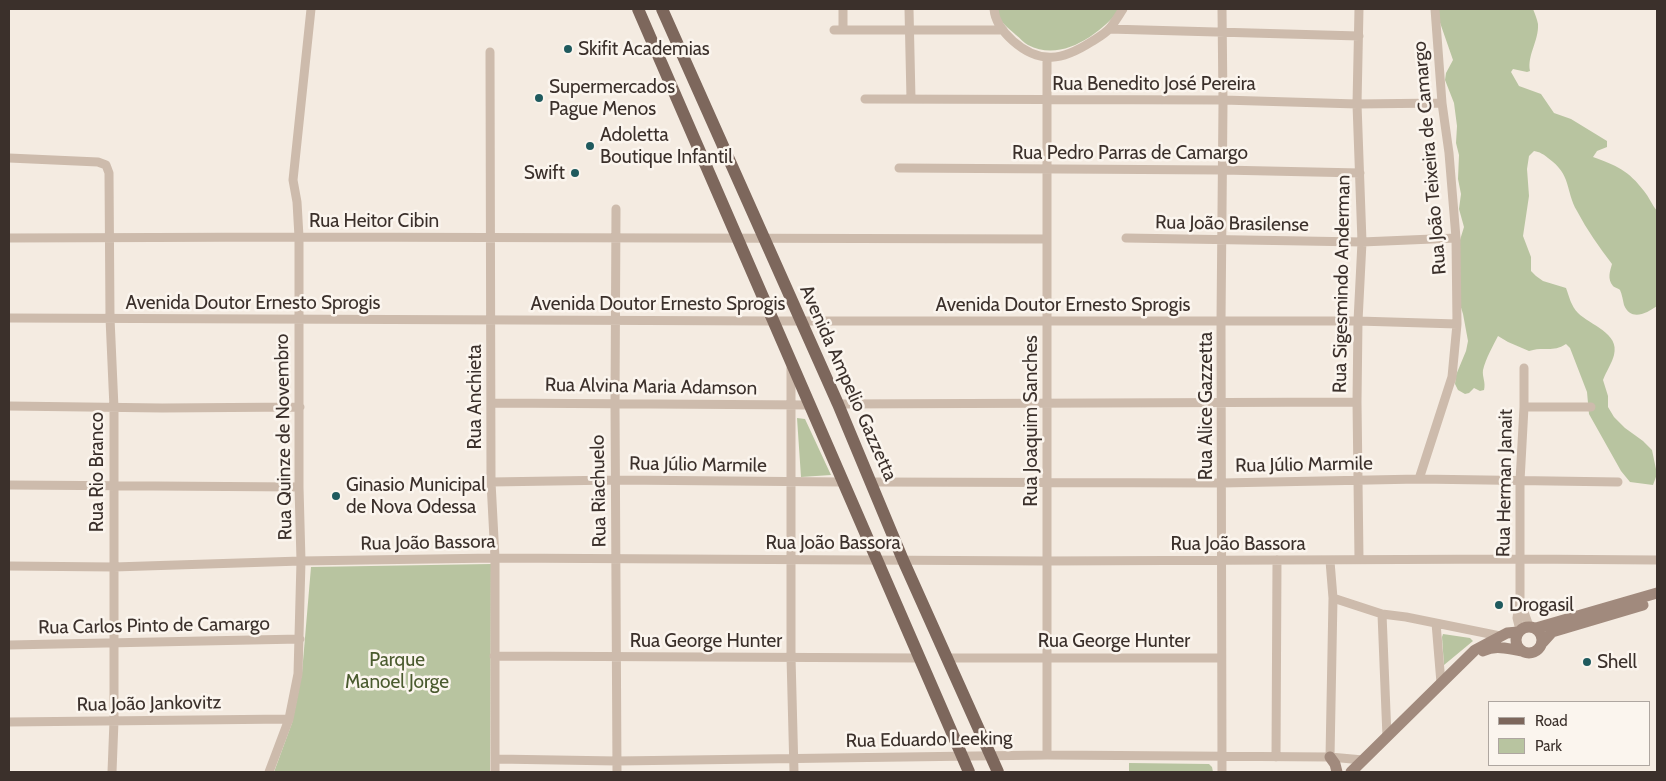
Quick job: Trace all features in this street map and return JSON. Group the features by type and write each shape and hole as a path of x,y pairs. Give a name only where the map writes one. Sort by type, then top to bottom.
{"main road":[{"path":"638,9 791,359 961,756 970,772"},
{"name":"Avenida Ampelio Gazzetta","path":"662,9 838,404 903,560 998,772"},
{"path":"652,41 667,42 680,50"},
{"path":"1351,772 1475,650 1507,632 1526,629 1657,593"},
{"path":"1470,657 1491,647 1501,647 1526,653 1535,652 1552,632 1657,601"},
{"path":"1526,629 1542,634 1543,642"},
{"path":"1522,651 1517,645 1516,640 1526,629"},
{"path":"1330,756 1338,772"}],"street":[{"name":"Rua Quinze de Novembro","path":"269,772 289,719 298,674 300,639 302,561 299,487 299,237 297,202 292,180 310,9"},
{"path":"843,9 839,30 1006,34"},
{"path":"909,9 911,99"},
{"path":"994,9 998,23 1019,47 1032,54 1047,58 1064,56 1080,49 1109,29 1123,9"},
{"name":"Rua Alice Gazzetta","path":"1222,9 1222,772"},
{"name":"Rua Sigesmindo Anderman","path":"1359,9 1357,104 1362,242 1358,321 1359,559"},
{"name":"Rua João Teixeira de Camargo","path":"1419,479 1452,377 1457,324 1456,238 1449,153 1442,103 1435,9"},
{"path":"1109,29 1359,36"},
{"name":"Rua Anchieta","path":"490,52 491,482 495,558 495,772"},
{"name":"Rua Joaquim Sanches","path":"1047,58 1047,755"},
{"name":"Rua Benedito José Pereira","path":"865,99 1223,100 1357,104 1442,103"},
{"name":"Rua Rio Branco","path":"9,158 98,162 106,165 109,172 110,318 114,408 114,721 112,772"},
{"name":"Rua Pedro Parras de Camargo","path":"899,168 1222,170 1360,173"},
{"name":"Rua Riachuelo","path":"616,209 614,403 618,772"},
{"name":"Rua Heitor Cibin","path":"9,238 491,237 764,239"},
{"name":"Rua João Brasilense","path":"1126,238 1362,242 1456,238"},
{"path":"764,239 1046,239"},
{"name":"Avenida Doutor Ernesto Sprogis","path":"9,318 1358,321 1457,324"},
{"path":"791,359 791,657 794,772"},
{"name":"Rua Herman Janait","path":"1524,368 1520,481 1520,598 1526,629"},
{"name":"Rua Alvina Maria Adamson","path":"492,402 810,405"},
{"path":"838,404 1358,402"},
{"path":"9,406 114,408 300,407"},
{"path":"1524,407 1591,407"},
{"name":"Rua Júlio Marmile","path":"872,482 1222,483 1419,479 1618,482"},
{"name":"Rua Júlio Marmile","path":"491,482 616,480 843,482"},
{"path":"9,485 299,487"},
{"name":"Rua João Bassora","path":"9,566 114,566 495,558 1047,561 1657,560"},
{"path":"1276,757 1277,560"},
{"path":"1330,561 1333,598 1330,756"},
{"path":"1333,598 1382,614 1500,636"},
{"path":"1382,614 1387,737"},
{"path":"1436,623 1441,683"},
{"name":"Rua Carlos Pinto de Camargo","path":"9,645 300,639"},
{"name":"Rua George Hunter","path":"494,656 919,658"},
{"name":"Rua George Hunter","path":"947,658 1221,658"},
{"name":"Rua João Jankovitz","path":"9,722 289,719"},
{"name":"Rua Eduardo Leeking","path":"496,759 618,761 1047,755 1330,756 1363,760"}],"green space":[{"path":"994,9 1121,9 1102,28 1079,43 1067,48 1041,50 1026,44 1004,24"},
{"path":"1438,9 1533,9 1538,22 1538,30 1530,59 1530,71 1513,69 1511,72 1519,86 1541,94 1554,113 1571,119 1607,141 1607,147 1597,151 1593,157 1615,166 1627,174 1644,191 1657,211 1657,306 1649,311 1635,315 1627,310 1620,290 1611,283 1612,264 1593,238 1577,211 1561,170 1545,155 1534,151 1529,156 1527,169 1529,196 1523,236 1531,257 1531,271 1543,281 1566,288 1572,304 1578,313 1603,330 1613,341 1615,347 1614,355 1603,380 1608,396 1608,407 1614,417 1625,428 1652,450 1657,474 1653,485 1630,482 1621,471 1589,414 1587,392 1570,348 1566,344 1552,349 1529,351 1498,336 1483,370 1484,390 1480,391 1474,388 1465,394 1458,390 1455,384 1456,375 1468,341 1463,314 1455,288 1456,253 1464,227 1459,209 1461,194 1458,179 1457,126 1454,103 1445,80 1446,73 1453,60 1437,14"},
{"path":"797,418 805,419 831,475 801,477"},
{"name":"Parque Manoel Jorge","path":"491,564 490,772 274,772 292,723 302,673 311,567"},
{"path":"1443,634 1470,638 1473,641 1444,665 1442,637"},
{"path":"1129,763 1209,764 1213,772 1129,772"}],"place":[{"name":"Skifit Academias","path":"568,49"},
{"name":"Supermercados Pague Menos","path":"539,98"},
{"name":"Adoletta Boutique Infantil","path":"590,146"},
{"name":"Swift","path":"575,173"},
{"name":"Ginasio Municipal de Nova Odessa","path":"336,496"},
{"name":"Drogasil","path":"1499,605"},
{"name":"Shell","path":"1587,662"}]}
